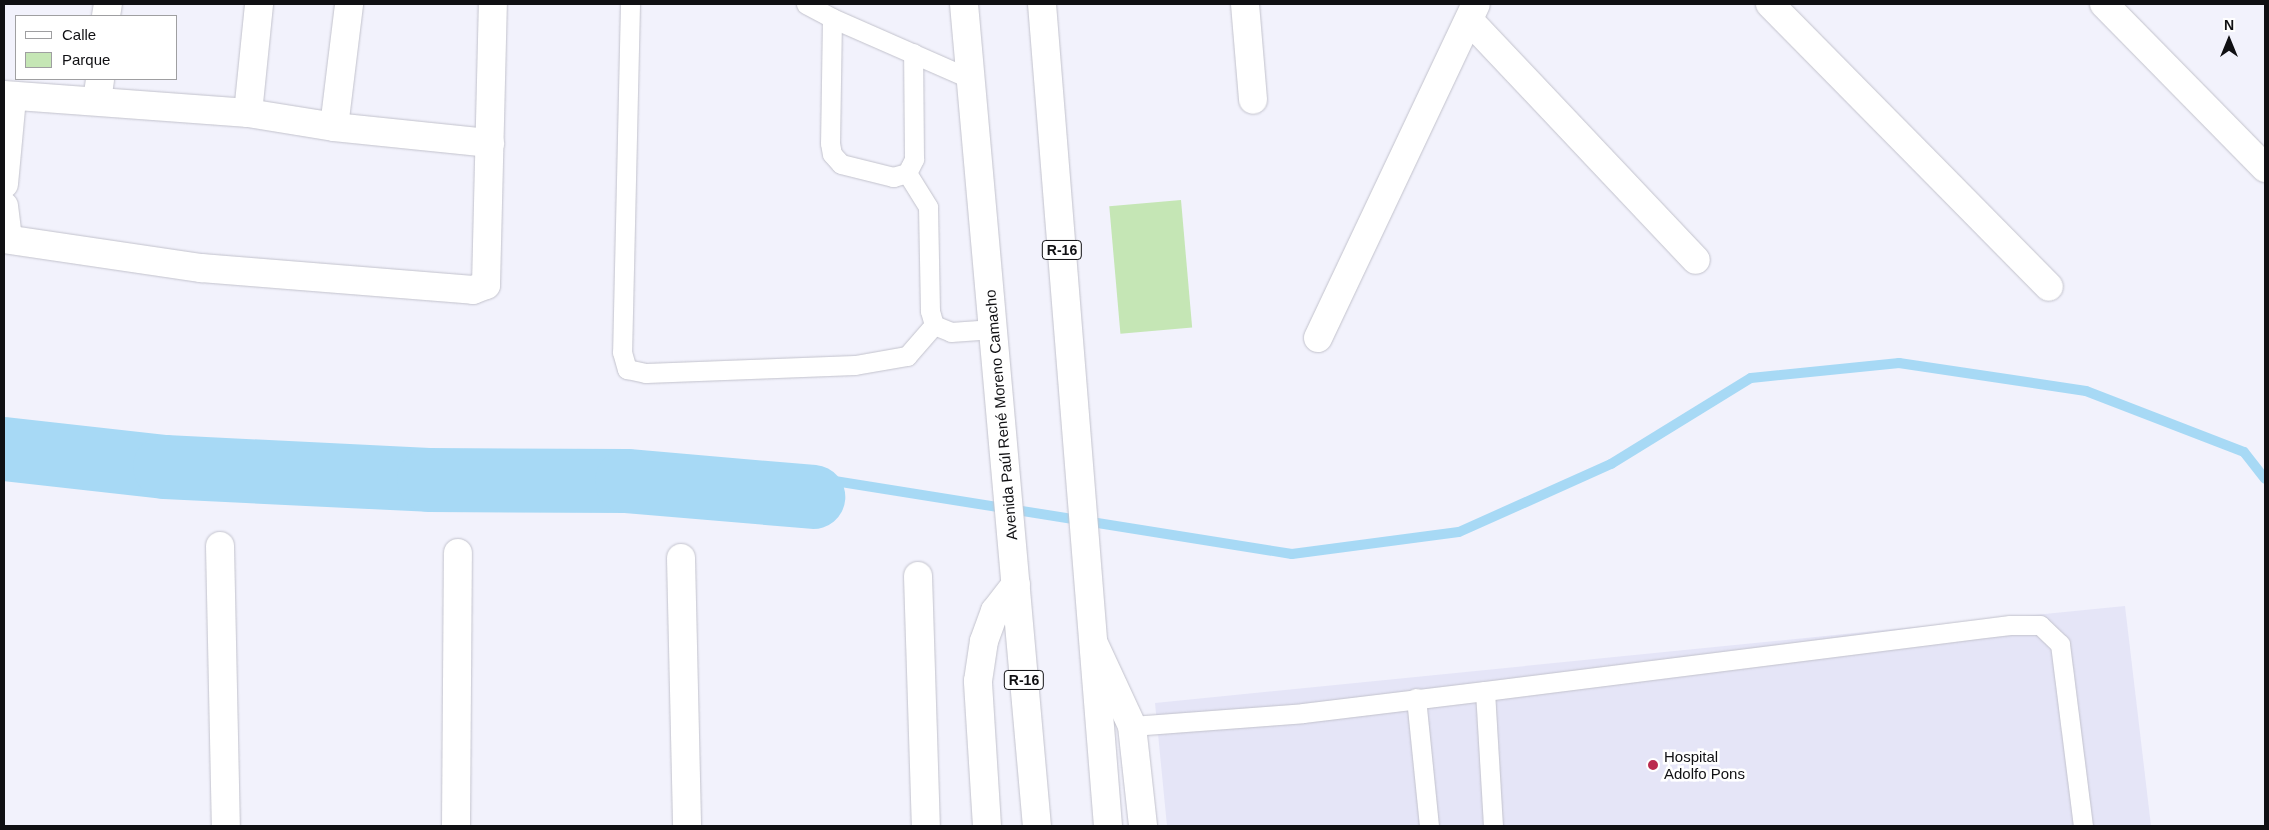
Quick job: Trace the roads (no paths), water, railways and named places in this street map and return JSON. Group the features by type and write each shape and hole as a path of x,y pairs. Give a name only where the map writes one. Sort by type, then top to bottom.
{"street":[{"path":"248,113 258,4"},
{"path":"334,127 349,4"},
{"path":"4,206 6,239 201,268 472,290 486,286 493,4"},
{"name":"Avenida Paúl René Moreno Camacho","path":"964,4 1038,826"},
{"name":"R-16","path":"1042,4 1108,826"},
{"path":"1245,4 1253,100"},
{"path":"1770,4 2049,287"},
{"path":"2104,4 2265,168"},
{"path":"1318,338 1472,12 1696,260"},
{"path":"4,184 8,96 99,90 334,127 490,143"},
{"path":"220,546 226,826"},
{"path":"456,826 458,553"},
{"path":"681,558 687,826"},
{"path":"918,576 926,826"},
{"path":"987,826 978,681 984,641 992,619 1016,584"},
{"path":"1094,643 1132,726 1143,826"}],"lane":[{"path":"630,4 622,352 628,368 646,373 855,365 907,356 934,325"},
{"path":"806,4 832,18 971,78"},
{"path":"832,18 830,143 832,154 841,164 894,177 907,173 914,159 913,53"},
{"path":"907,173 928,207 930,311 934,325"},
{"path":"934,325 951,332 994,329"},
{"path":"1132,726 1185,724 1303,713 2010,625 2040,625 2060,644 2083,826"},
{"path":"1486,691 1493,826"},
{"path":"1416,698 1429,826"}],"waterway":[{"path":"4,430 171,449 569,462 728,464 1292,554 1459,532 1611,464 1751,378 1899,363 2086,391 2244,452 2265,479"},
{"path":"4,449 165,467 429,480 627,481 813,497"}],"place":[{"name":"Hospital Adolfo Pons","path":"1653,765"}]}
